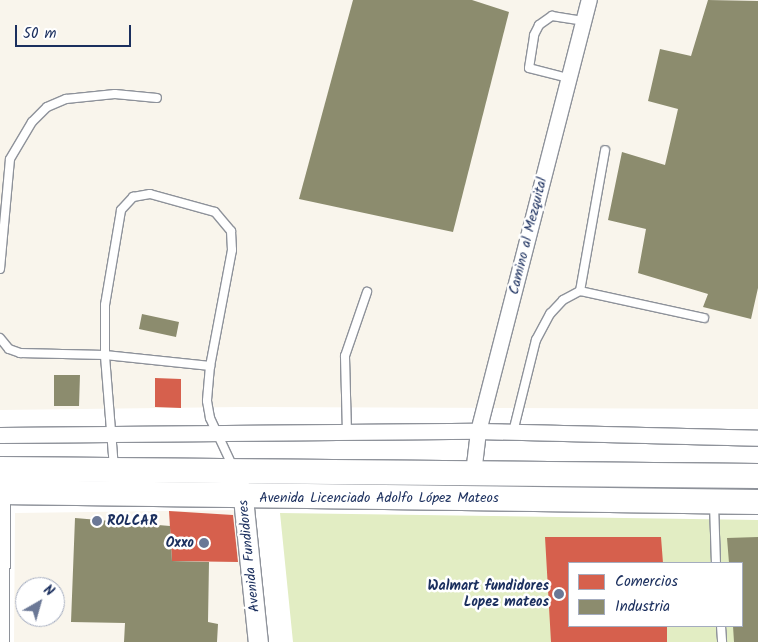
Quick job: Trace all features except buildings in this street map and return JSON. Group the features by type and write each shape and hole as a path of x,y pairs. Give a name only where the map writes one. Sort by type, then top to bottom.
{"main road":[{"name":"Avenida Licenciado Adolfo López Mateos","path":"0,469 758,476"},
{"name":"Avenida Licenciado Adolfo López Mateos","path":"1,492 243,498 758,502"}],"street":[{"name":"Camino al Mezquital","path":"473,473 478,431 589,0"},
{"path":"0,435 346,434 478,431 758,438"},
{"name":"Avenida Fundidores","path":"235,471 243,498 258,642"},
{"path":"1,492 1,642"}],"lane":[{"path":"568,78 529,68 534,35 539,25 552,16 585,20"},
{"path":"0,269 10,159 32,122 47,107 66,98 115,94 156,98"},
{"path":"580,291 605,150"},
{"path":"114,469 113,435 105,355 105,305 117,222 128,201 139,194 150,194 215,212 227,222 231,232 232,250 210,366 208,411 220,434 235,471"},
{"path":"513,432 542,327 557,306 580,291 704,318"},
{"path":"346,434 344,356 367,292"},
{"path":"0,338 9,349 20,353 105,355 210,366"},
{"path":"714,502 716,562"},
{"path":"721,627 722,642"}],"shaded area":[{"path":"0,0 758,0 758,409 241,407 0,410"},
{"path":"241,510 251,642 14,642 15,513"}],"green space":[{"path":"280,513 758,520 758,642 293,642"}],"place":[{"name":"ROLCAR","path":"97,521"},
{"name":"Oxxo","path":"204,543"},
{"name":"Walmart fundidores Lopez mateos","path":"559,594"}]}
